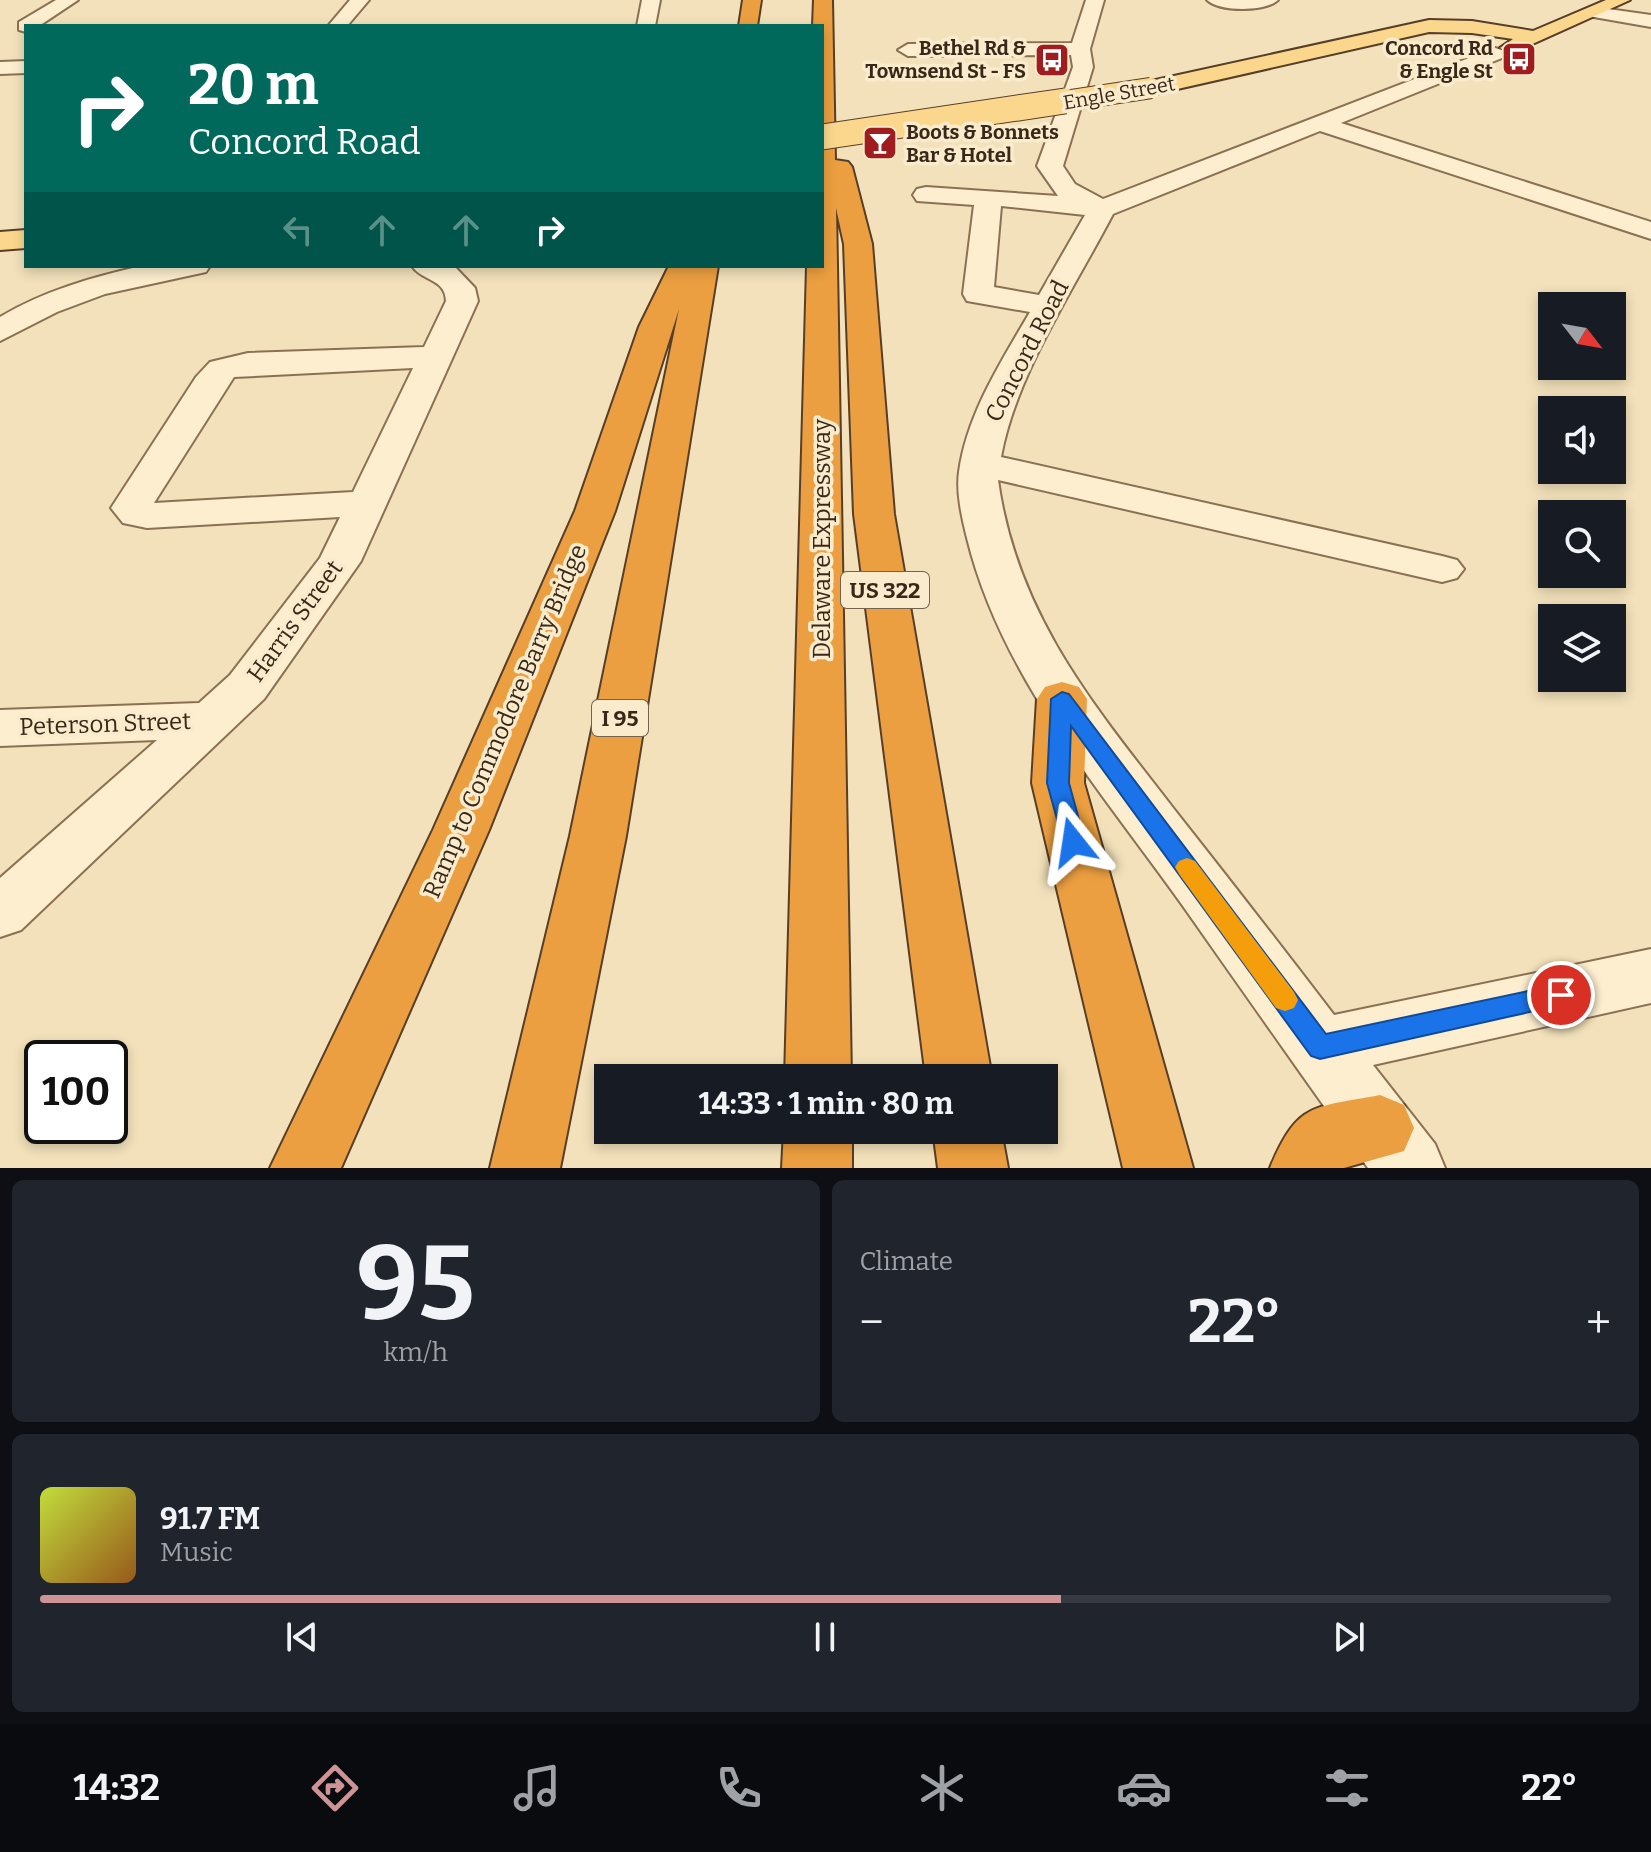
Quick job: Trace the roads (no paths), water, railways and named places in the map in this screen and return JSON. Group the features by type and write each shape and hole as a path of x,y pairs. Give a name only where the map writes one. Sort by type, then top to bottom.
{"highway":[{"path":"748,24 752,0"},
{"name":"Delaware Expressway","path":"823,0 823,24"},
{"name":"US 322","path":"824,111 858,244 874,514 957,1064"},
{"name":"Ramp to Commodore Barry Bridge","path":"305,1168 461,830 595,511 655,327 683,268"},
{"name":"I 95","path":"525,1168 598,836 703,268"},
{"name":"Delaware Expressway","path":"818,1064 821,268"},
{"path":"1062,699 1058,783 1158,1168"},
{"path":"1305,1168 1323,1139 1395,1148"},
{"path":"817,1168 818,1144"},
{"path":"969,1144 973,1168"}],"main road":[{"path":"1495,54 1621,0"},
{"path":"1429,26 1494,12"},
{"name":"Engle Street","path":"824,137 1151,88 1429,26 1472,27 1535,37"},
{"name":"Engle Street","path":"1366,41 1437,43 1495,54"},
{"path":"0,241 24,239"}],"street":[{"path":"30,24 69,0"},
{"path":"339,24 360,0"},
{"path":"646,24 651,0"},
{"path":"1095,0 1080,49 1083,67 1050,166 1066,190 1102,209"},
{"path":"1216,0 1269,0"},
{"path":"1594,12 1651,21"},
{"path":"908,50 1080,49"},
{"path":"926,195 988,197 1102,209 1495,54"},
{"path":"0,68 24,67"},
{"path":"913,110 1071,106"},
{"path":"1321,124 1651,231"},
{"path":"988,197 978,294 1048,306"},
{"name":"Concord Road","path":"1102,209 1007,383 987,431 980,464 983,519 992,553 1016,618 1062,699 1395,1148"},
{"path":"0,331 71,292 129,277 183,268"},
{"name":"Harris Street","path":"10,890 247,687 340,561 462,301 463,291 455,281 431,268"},
{"path":"369,503 147,516 137,514 131,508 213,377 222,369 248,363 437,357"},
{"path":"980,464 1442,569"},
{"name":"Peterson Street","path":"0,728 210,720"},
{"path":"1320,1047 1651,976"}],"place":[{"name":"Concord Rd & Engle St","path":"1519,59"},
{"name":"Bethel Rd & Townsend St - FS","path":"1052,60"},
{"name":"Boots & Bonnets Bar & Hotel","path":"880,143"}]}
